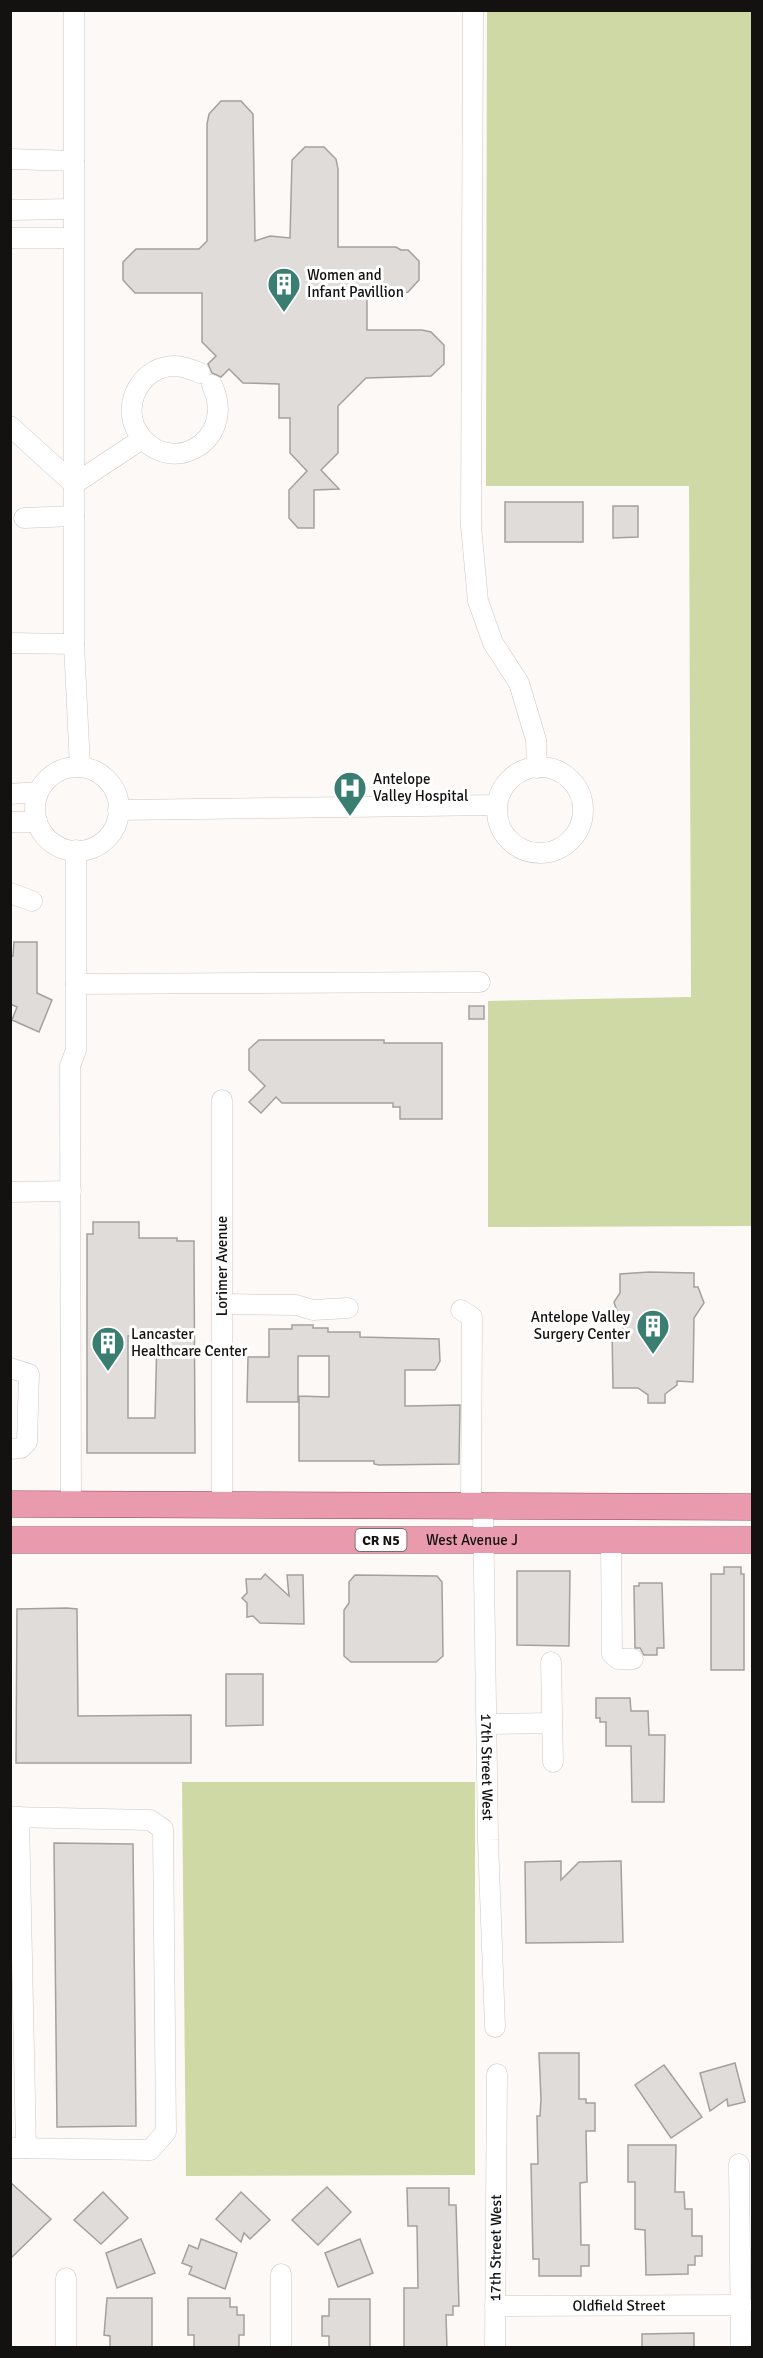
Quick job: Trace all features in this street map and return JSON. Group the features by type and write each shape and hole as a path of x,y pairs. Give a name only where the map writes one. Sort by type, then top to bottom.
{"main road":[{"path":"10,1504 753,1507"},
{"path":"70,1541 96,1522 202,1522 222,1505"},
{"path":"222,1542 243,1521 318,1521 348,1505"},
{"name":"West Avenue J","path":"10,1540 222,1542 753,1540"}],"street":[{"path":"74,10 74,644 80,767"},
{"path":"473,10 471,526 478,601 493,643 519,683 536,740 537,768"},
{"path":"10,159 74,160"},
{"path":"10,210 73,209"},
{"path":"10,238 74,238"},
{"path":"173,366 187,367 206,379 218,399 219,413 216,427 207,440 196,448 182,453 168,453 154,448 142,439 131,413 138,386 147,376 159,369 173,366"},
{"path":"10,426 74,484"},
{"path":"74,484 142,439"},
{"path":"24,518 74,516"},
{"path":"10,643 74,644"},
{"path":"80,767 108,780 117,799 118,810 117,820 106,838 89,849 76,850 53,843 40,830 35,802 44,783 60,770 80,767"},
{"path":"537,768 548,768 566,776 579,793 582,802 581,823 570,840 553,851 542,853 521,849 505,835 497,815 497,805 504,786 518,773 537,768"},
{"path":"10,794 38,792"},
{"path":"118,810 497,805"},
{"path":"10,822 37,822"},
{"path":"71,1504 70,1066 76,1050 76,850"},
{"path":"10,893 32,901"},
{"path":"76,984 480,982"},
{"name":"Lorimer Avenue","path":"222,1100 222,1505"},
{"path":"10,1192 71,1191"},
{"path":"222,1304 296,1305 313,1310 348,1308"},
{"name":"17th Street West","path":"461,1310 472,1317 477,1506 484,1540 495,2027"},
{"path":"10,1368 29,1374 27,1442 21,1448 10,1449"},
{"path":"611,1540 612,1654 618,1659 633,1659"},
{"path":"551,1662 553,1762"},
{"path":"487,1724 552,1723"},
{"path":"15,1817 150,1820 163,1829 166,2132 150,2150 18,2148 16,1983 15,1817"},
{"name":"17th Street West","path":"495,2348 497,2074"},
{"path":"739,2164 741,2348"},
{"path":"281,2274 281,2348"},
{"path":"66,2278 66,2348"},
{"name":"Oldfield Street","path":"495,2306 742,2305"}],"green space":[{"path":"487,11 752,11 752,1226 488,1227 488,1001 691,997 689,486 486,486"},
{"path":"182,1782 475,1782 475,2175 186,2176"}],"building":[{"name":"Women and Infant Pavillion","path":"221,101 241,101 253,114 255,241 270,236 290,238 292,160 305,147 324,147 336,159 338,169 338,247 396,247 408,250 419,261 419,280 408,292 395,295 367,295 367,330 422,330 431,332 444,345 444,364 431,376 366,378 338,406 338,453 321,470 339,489 314,490 314,528 298,528 289,518 289,490 307,471 290,453 290,418 279,418 279,384 243,383 229,369 221,377 212,373 208,364 216,356 202,342 202,293 135,293 123,280 123,262 136,249 199,249 207,241 207,124 209,114"},
{"path":"505,502 583,502 583,542 505,542"},
{"path":"613,506 638,506 638,537 613,538"},
{"path":"14,942 37,942 37,993 52,1000 39,1032 12,1020 17,1007 10,1004 10,956 13,956"},
{"path":"469,1006 484,1006 484,1019 469,1019"},
{"path":"259,1040 384,1040 384,1043 442,1043 442,1119 400,1119 400,1107 393,1107 393,1103 282,1103 276,1097 261,1113 249,1102 265,1086 249,1070 249,1049"},
{"name":"Lancaster Healthcare Center","path":"93,1222 139,1222 139,1238 177,1238 177,1241 194,1241 195,1453 87,1453 87,1234 93,1234","holes":["128,1336 157,1336 155,1418 128,1418"]},
{"name":"Antelope Valley Surgery Center","path":"694,1273 694,1287 698,1287 704,1303 694,1318 693,1382 677,1381 677,1385 665,1394 665,1403 648,1403 648,1395 638,1388 613,1388 612,1329 623,1329 614,1302 620,1293 620,1274"},
{"path":"292,1325 313,1325 313,1328 328,1328 328,1332 360,1332 360,1337 439,1339 440,1361 435,1370 405,1370 405,1406 460,1405 459,1464 379,1465 374,1464 374,1461 299,1461 299,1396 329,1397 329,1356 298,1356 298,1402 247,1402 248,1357 269,1357 269,1329 292,1329"},
{"path":"724,1567 741,1567 741,1574 744,1574 744,1670 711,1670 711,1574 724,1574"},
{"path":"517,1571 570,1571 569,1646 517,1645"},
{"path":"265,1574 289,1596 287,1575 303,1575 304,1624 260,1623 253,1616 247,1617 247,1603 242,1598 247,1593 246,1579 261,1579"},
{"path":"355,1575 437,1576 442,1582 443,1656 436,1662 351,1662 344,1656 344,1610 349,1603 349,1582"},
{"path":"639,1583 662,1583 664,1648 657,1648 657,1655 644,1655 640,1648 635,1648 634,1586 639,1586"},
{"path":"17,1609 77,1609 78,1716 191,1715 191,1763 16,1763"},
{"path":"226,1674 263,1674 263,1725 226,1726"},
{"path":"596,1698 630,1698 631,1711 648,1711 649,1735 665,1735 664,1802 632,1802 631,1746 606,1746 606,1722 600,1722 600,1718 596,1718"},
{"path":"54,1843 133,1844 136,2126 57,2127"},
{"path":"561,1861 561,1880 579,1862 621,1861 623,1942 526,1943 525,1862"},
{"path":"539,2053 579,2053 579,2099 586,2099 586,2103 595,2103 595,2131 586,2131 587,2182 580,2183 581,2245 589,2245 589,2266 581,2266 581,2276 539,2276 539,2259 533,2259 531,2164 538,2164 537,2116 540,2116 541,2099"},
{"path":"735,2063 745,2102 728,2106 727,2099 710,2111 700,2073"},
{"path":"664,2065 702,2117 671,2138 635,2085"},
{"path":"628,2145 676,2145 675,2192 684,2192 685,2209 692,2209 692,2236 702,2236 702,2256 695,2256 695,2265 688,2265 688,2274 646,2275 645,2230 635,2229 635,2182 628,2182"},
{"path":"10,2182 51,2219 10,2259"},
{"path":"327,2187 351,2212 318,2245 292,2220"},
{"path":"407,2188 449,2188 449,2205 456,2205 459,2306 453,2306 453,2315 446,2315 447,2348 404,2348 404,2288 418,2288 417,2226 408,2226"},
{"path":"103,2192 128,2218 101,2244 74,2220"},
{"path":"241,2192 270,2220 250,2239 244,2233 241,2242 216,2219"},
{"path":"141,2239 155,2273 117,2288 106,2253"},
{"path":"201,2239 237,2253 225,2289 189,2274 192,2267 182,2263 189,2245 198,2249"},
{"path":"360,2239 373,2273 338,2287 325,2253"},
{"path":"107,2298 152,2298 152,2348 110,2348 110,2336 104,2335"},
{"path":"188,2298 230,2298 230,2307 237,2307 237,2315 244,2315 244,2335 239,2335 239,2348 194,2348 194,2335 188,2335"},
{"path":"329,2299 370,2299 370,2348 329,2348 329,2336 322,2336 322,2316 329,2316"},
{"path":"694,2333 694,2348 642,2348 642,2334"}],"place":[{"name":"Women and Infant Pavillion","path":"284,313"},
{"name":"Antelope Valley Hospital","path":"350,817"},
{"name":"Antelope Valley Surgery Center","path":"653,1355"},
{"name":"Lancaster Healthcare Center","path":"108,1372"}]}
